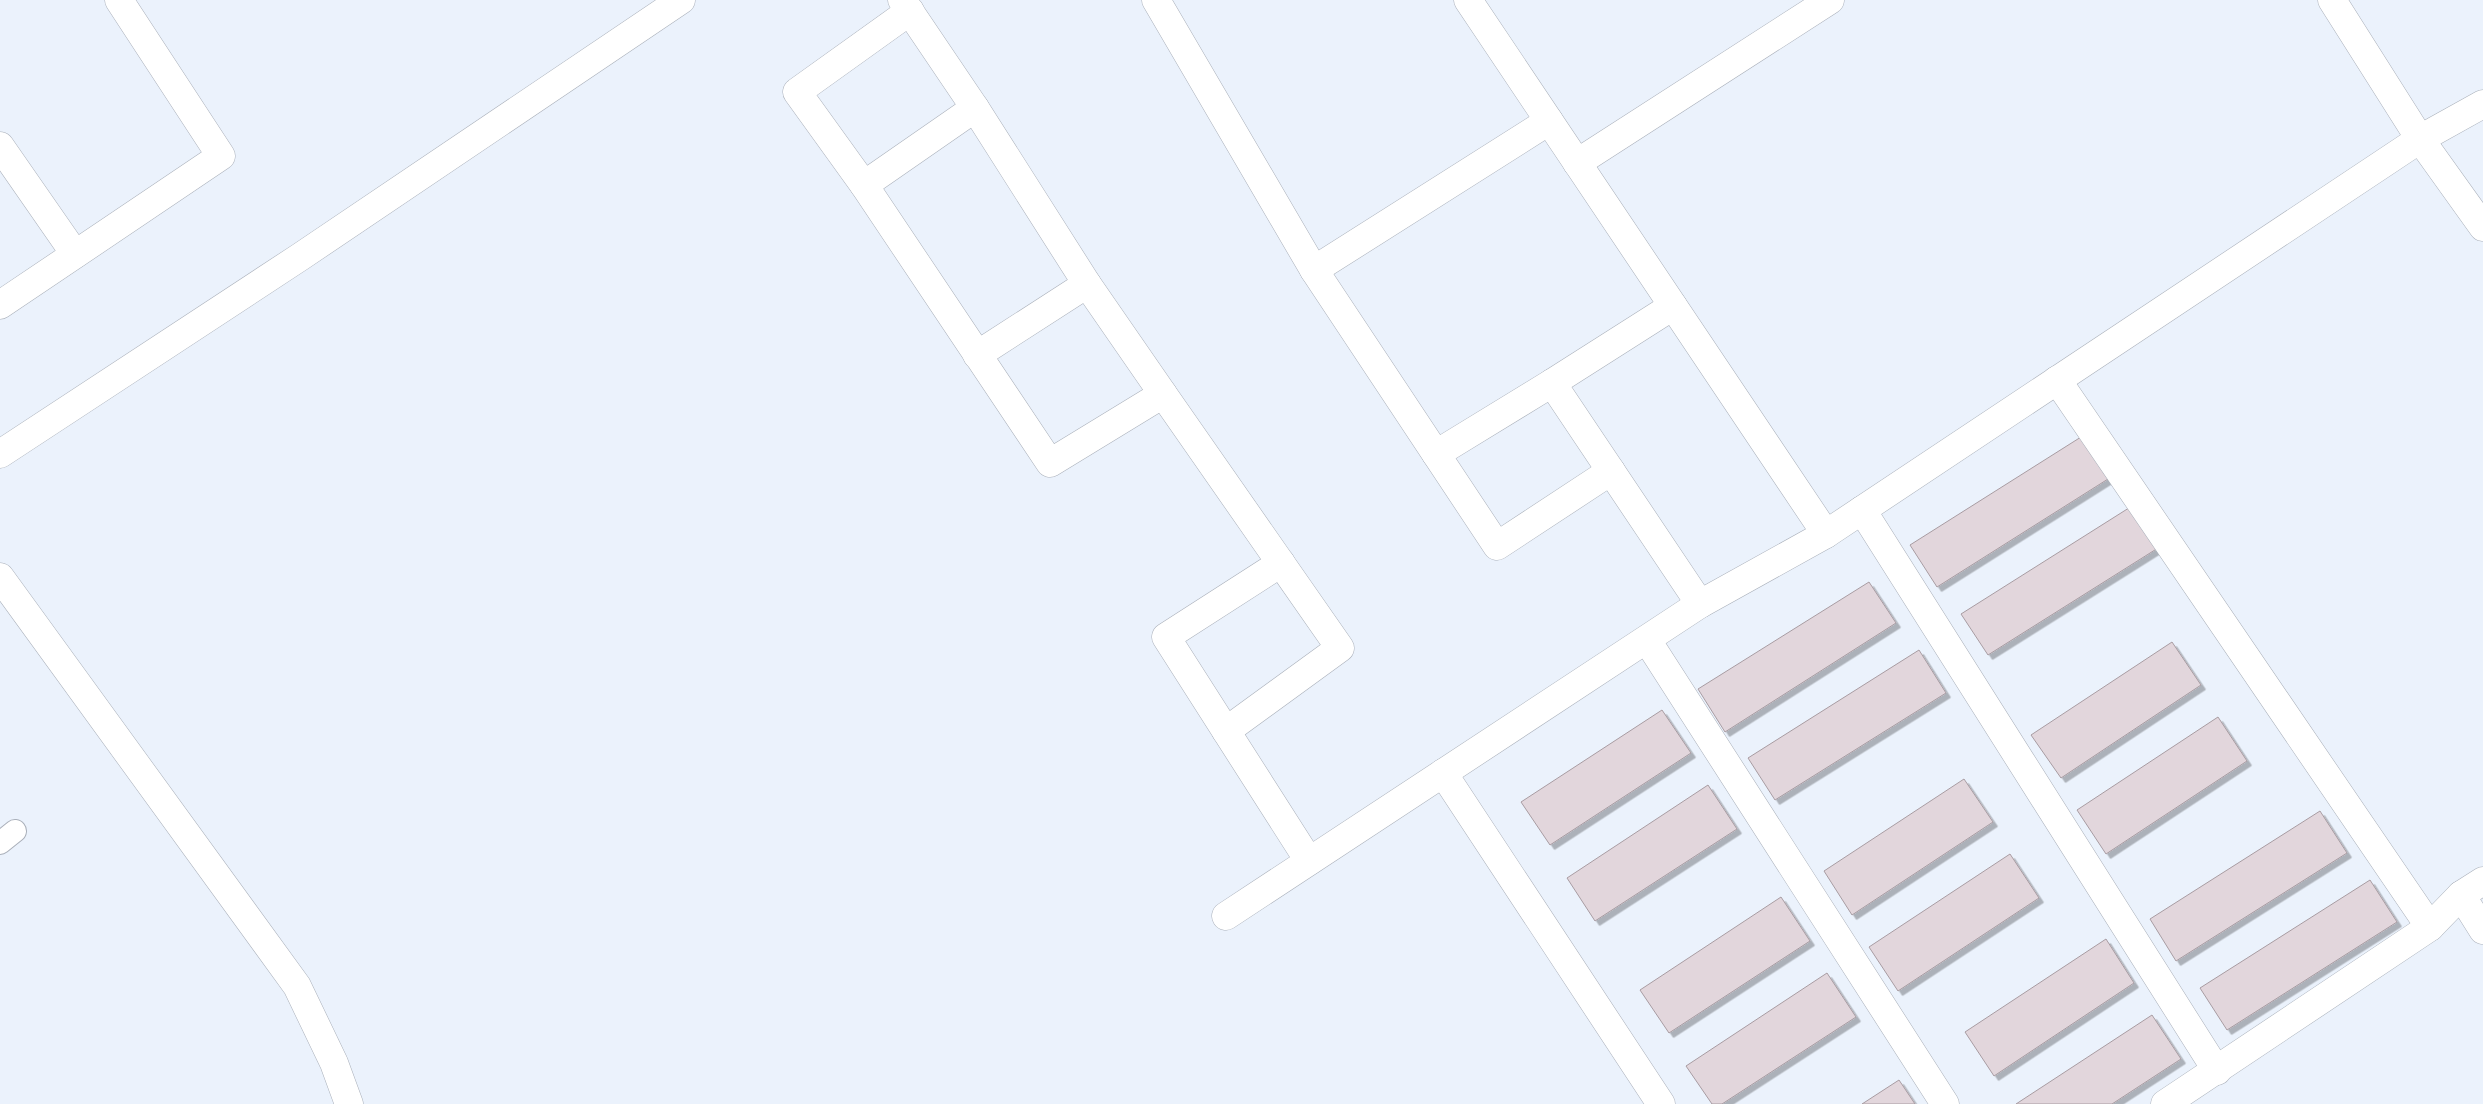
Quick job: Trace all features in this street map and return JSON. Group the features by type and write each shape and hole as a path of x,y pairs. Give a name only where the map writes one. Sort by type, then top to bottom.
{"street":[{"path":"0,305 221,156 119,0"},
{"path":"0,454 291,263 681,0"},
{"path":"1156,0 1314,270 1497,546 1611,471"},
{"path":"1468,0 1826,534"},
{"path":"1577,163 1830,0"},
{"path":"2332,0 2420,139 2483,227"},
{"path":"1163,394 1050,463 864,185 797,92 906,6 976,108 1087,284 1340,648 1226,731"},
{"path":"1226,916 1700,604 1826,534 2420,139 2483,104"},
{"path":"864,185 976,108"},
{"path":"1314,270 1549,121"},
{"path":"0,146 76,254"},
{"path":"977,355 1087,284"},
{"path":"1436,454 1672,306"},
{"path":"2057,380 2430,927"},
{"path":"1552,383 1700,604"},
{"path":"1862,510 2217,1071"},
{"path":"1281,563 1166,637 1309,862"},
{"path":"0,577 297,986 334,1063 349,1104"},
{"path":"1647,640 1944,1104"},
{"path":"1443,773 1661,1104"},
{"path":"2165,1104 2430,927 2460,895 2483,881"},
{"path":"2460,895 2483,930"}],"building":[{"path":"2081,437 2108,479 1937,587 1910,545"},
{"path":"2132,506 2158,548 1988,655 1961,614"},
{"path":"1869,582 1896,623 1725,732 1698,689"},
{"path":"2172,642 2201,685 2061,778 2031,735"},
{"path":"1919,650 1946,693 1775,800 1748,758"},
{"path":"1662,710 1691,753 1550,845 1521,802"},
{"path":"2218,717 2247,761 2106,854 2077,810"},
{"path":"1964,779 1993,822 1852,915 1824,871"},
{"path":"1708,785 1737,829 1595,921 1567,878"},
{"path":"2320,811 2347,853 2176,961 2150,919"},
{"path":"2010,854 2039,898 1898,991 1869,947"},
{"path":"2370,880 2397,922 2227,1030 2200,988"},
{"path":"1781,897 1810,941 1669,1033 1640,990"},
{"path":"2106,939 2134,983 1994,1076 1965,1032"},
{"path":"1827,973 1856,1017 1722,1104 1712,1104 1686,1066"},
{"path":"2152,1015 2181,1059 2112,1104 2016,1104"},
{"path":"1899,1080 1915,1104 1862,1104"}]}
